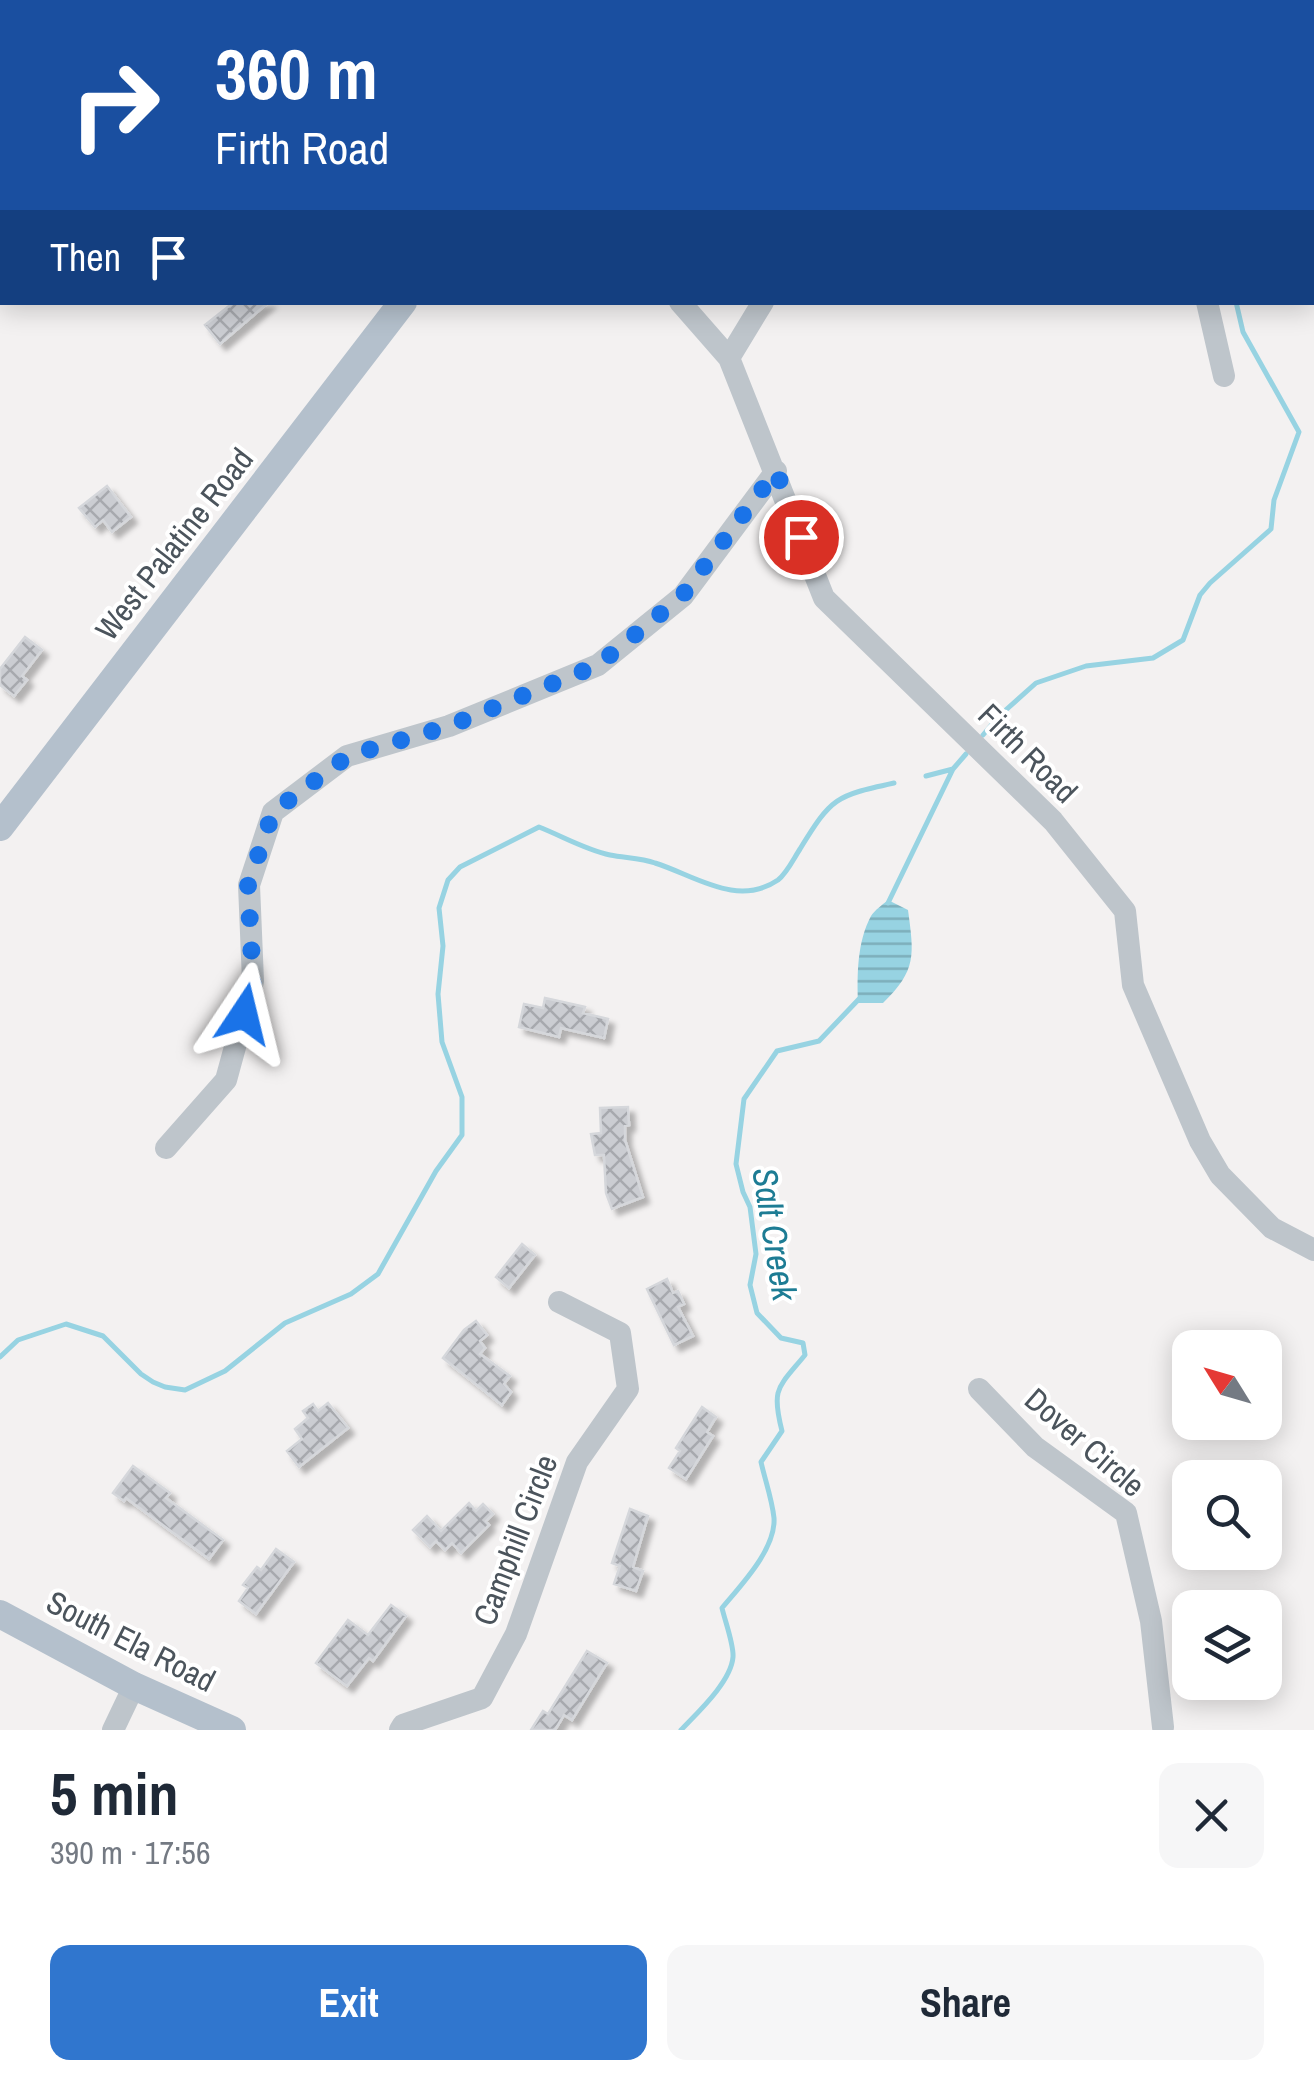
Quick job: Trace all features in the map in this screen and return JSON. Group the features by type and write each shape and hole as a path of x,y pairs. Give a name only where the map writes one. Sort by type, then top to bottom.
{"main road":[{"name":"West Palatine Road","path":"0,827 401,305"},
{"name":"South Ela Road","path":"0,1614 134,1686 232,1730"}],"street":[{"name":"Firth Road","path":"683,305 729,358 824,598 1053,821 1125,911 1133,985 1200,1141 1220,1175 1272,1228 1314,1250"},
{"path":"729,358 760,305"},
{"path":"1208,305 1224,376"},
{"path":"166,1148 226,1080 253,981 248,885 273,812 348,756 449,726 598,665 682,596 776,471"},
{"name":"Camphill Circle","path":"400,1730 404,1724 482,1698 516,1634 577,1462 628,1389 620,1333 559,1302"},
{"name":"Dover Circle","path":"979,1389 1034,1447 1126,1513 1151,1621 1165,1729"},
{"path":"114,1730 134,1686"}],"water":[{"path":"888,900 908,910 911,961 902,981 883,1003 858,1003 863,937 871,916"}],"building":[{"path":"230,305 266,305 220,344 205,325"},
{"path":"107,486 131,517 112,532 103,520 95,527 79,508"},
{"path":"25,637 42,650 22,676 27,680 14,696 0,685 0,669"},
{"path":"545,998 585,1007 583,1013 608,1019 604,1038 561,1028 559,1037 519,1027 524,1004 543,1008"},
{"path":"628,1107 625,1140 643,1197 612,1209 606,1193 604,1155 595,1155 591,1134 601,1133 600,1108"},
{"path":"522,1244 535,1255 509,1288 496,1277"},
{"path":"667,1279 684,1304 678,1307 693,1336 674,1345 647,1289"},
{"path":"476,1321 487,1335 480,1341 485,1348 480,1354 510,1376 504,1384 511,1392 502,1405 443,1358"},
{"path":"328,1403 348,1428 299,1467 287,1451 302,1439 295,1429 308,1418 303,1411 313,1404 318,1411"},
{"path":"702,1407 716,1417 707,1432 713,1436 686,1479 669,1468 680,1451 676,1448"},
{"path":"133,1466 170,1493 166,1498 223,1540 209,1559 126,1498 124,1501 113,1493"},
{"path":"469,1503 476,1511 483,1504 493,1514 486,1521 489,1525 461,1553 452,1543 445,1550 436,1541 430,1547 413,1530 427,1516 441,1531"},
{"path":"630,1509 648,1516 633,1567 643,1571 636,1591 614,1584 620,1566 612,1563"},
{"path":"276,1549 294,1562 256,1614 239,1601 248,1588 243,1585 257,1567 261,1570"},
{"path":"391,1605 406,1616 373,1661 369,1658 347,1686 316,1663 348,1620 368,1635"},
{"path":"587,1651 607,1663 572,1720 564,1715 555,1730 531,1730 543,1711 548,1714"}],"waterway":[{"name":"Salt Creek","path":"983,735 1036,683 1086,666 1153,658 1183,640 1200,595 1271,529 1274,500 1299,432 1243,332 1237,305"},
{"name":"Salt Creek","path":"888,903 953,769 966,754"},
{"path":"926,776 953,769"},
{"path":"0,1357 18,1340 66,1324 103,1336 153,1382 185,1390 225,1371 285,1323 351,1294 378,1274 436,1171 462,1135 462,1097 442,1042 438,994 443,946 439,908 448,880 460,867 539,827 601,853 650,861 716,886 747,891 763,888 781,877 820,819 837,801 894,783"},
{"name":"Salt Creek","path":"681,1730 712,1696 731,1667 732,1646 722,1608 756,1566 773,1530 774,1518 761,1462 782,1431 777,1406 779,1389 805,1355 803,1343 781,1338 757,1313 750,1285 756,1254 750,1207 736,1164 744,1099 777,1051 819,1041 859,999"}],"route":[{"path":"244,1014 253,981 248,885 273,812 348,756 449,726 598,665 682,596 776,471 801,537"}]}
